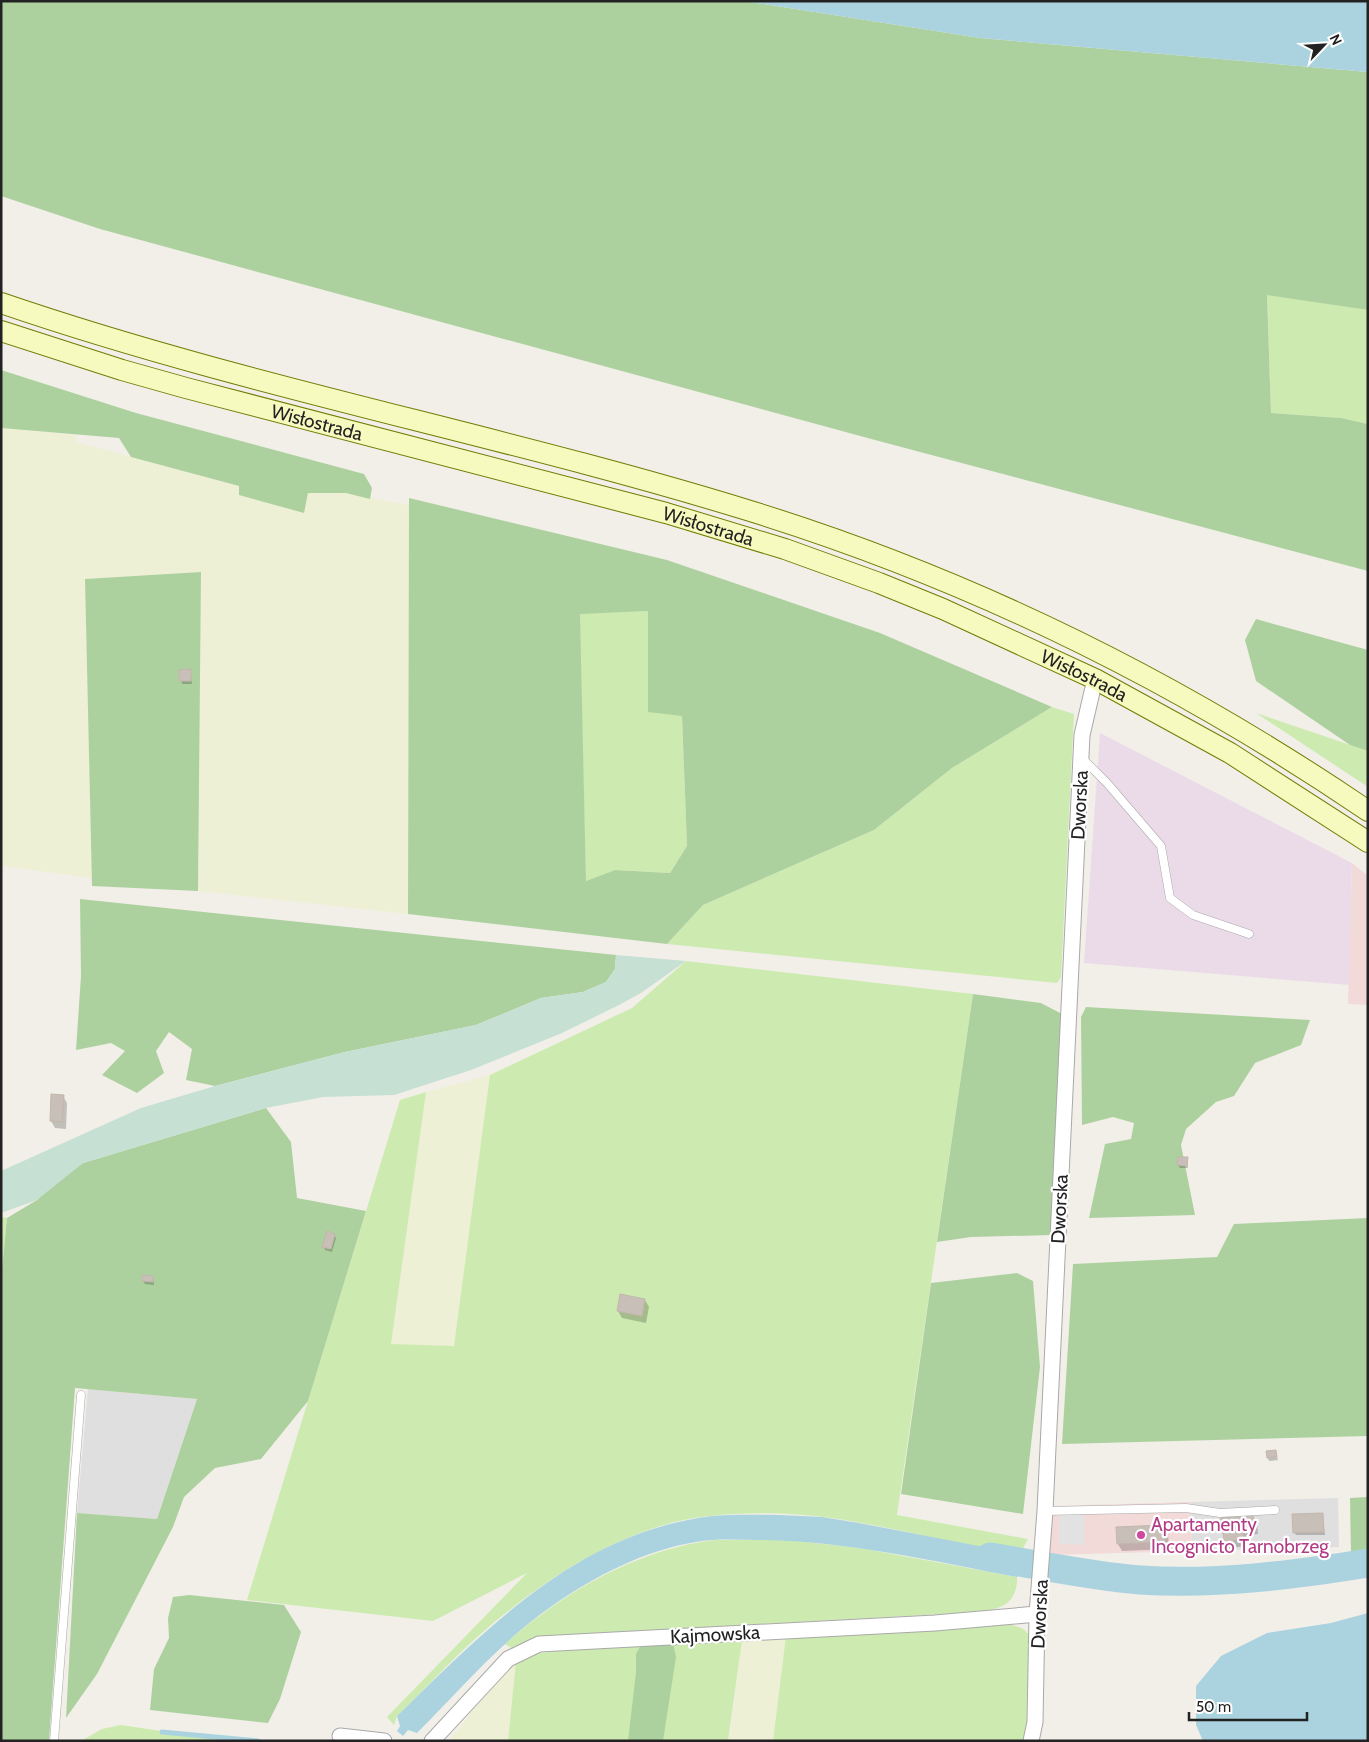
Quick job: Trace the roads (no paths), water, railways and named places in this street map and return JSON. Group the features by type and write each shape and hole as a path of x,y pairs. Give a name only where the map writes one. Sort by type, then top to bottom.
{"main road":[{"name":"Wisłostrada","path":"1,303 177,359 582,463 749,511 902,564 1019,614 1105,656 1224,719 1313,774 1368,811"},
{"name":"Wisłostrada","path":"1,331 122,370 186,388 612,498 785,549 943,608 1096,679 1230,753 1368,842"},
{"path":"1096,679 1105,656"}],"street":[{"name":"Dworska","path":"1031,1741 1035,1722 1037,1614 1043,1555 1082,735 1096,679"},
{"name":"Kajmowska","path":"432,1741 508,1659 539,1644 934,1623 1037,1614"},
{"path":"339,1739 384,1741"}],"lane":[{"path":"1081,757 1107,783 1161,846 1170,898 1193,916 1249,934"},
{"path":"54,1741 81,1395"},
{"path":"1045,1511 1186,1508 1220,1513 1275,1510"}],"water":[{"path":"744,1 1368,1 1368,72 980,38"},
{"path":"725,1515 822,1517 859,1523 1020,1554 1027,1563 1027,1569 1017,1577 889,1553 793,1541 720,1540 677,1546 658,1551 620,1566 568,1595 533,1620 498,1650 417,1733 408,1730 403,1736 397,1731 400,1726 397,1716 496,1623 568,1569 607,1547 648,1530 693,1519"},
{"path":"1368,1613 1368,1741 1203,1741 1196,1725 1196,1686 1221,1656 1267,1633 1331,1623"}],"waterway":[{"path":"990,1557 1102,1576 1169,1581 1255,1578 1368,1563"},
{"path":"162,1732 258,1741"}],"place":[{"name":"Apartamenty Incognicto Tarnobrzeg","path":"1141,1535"}]}
